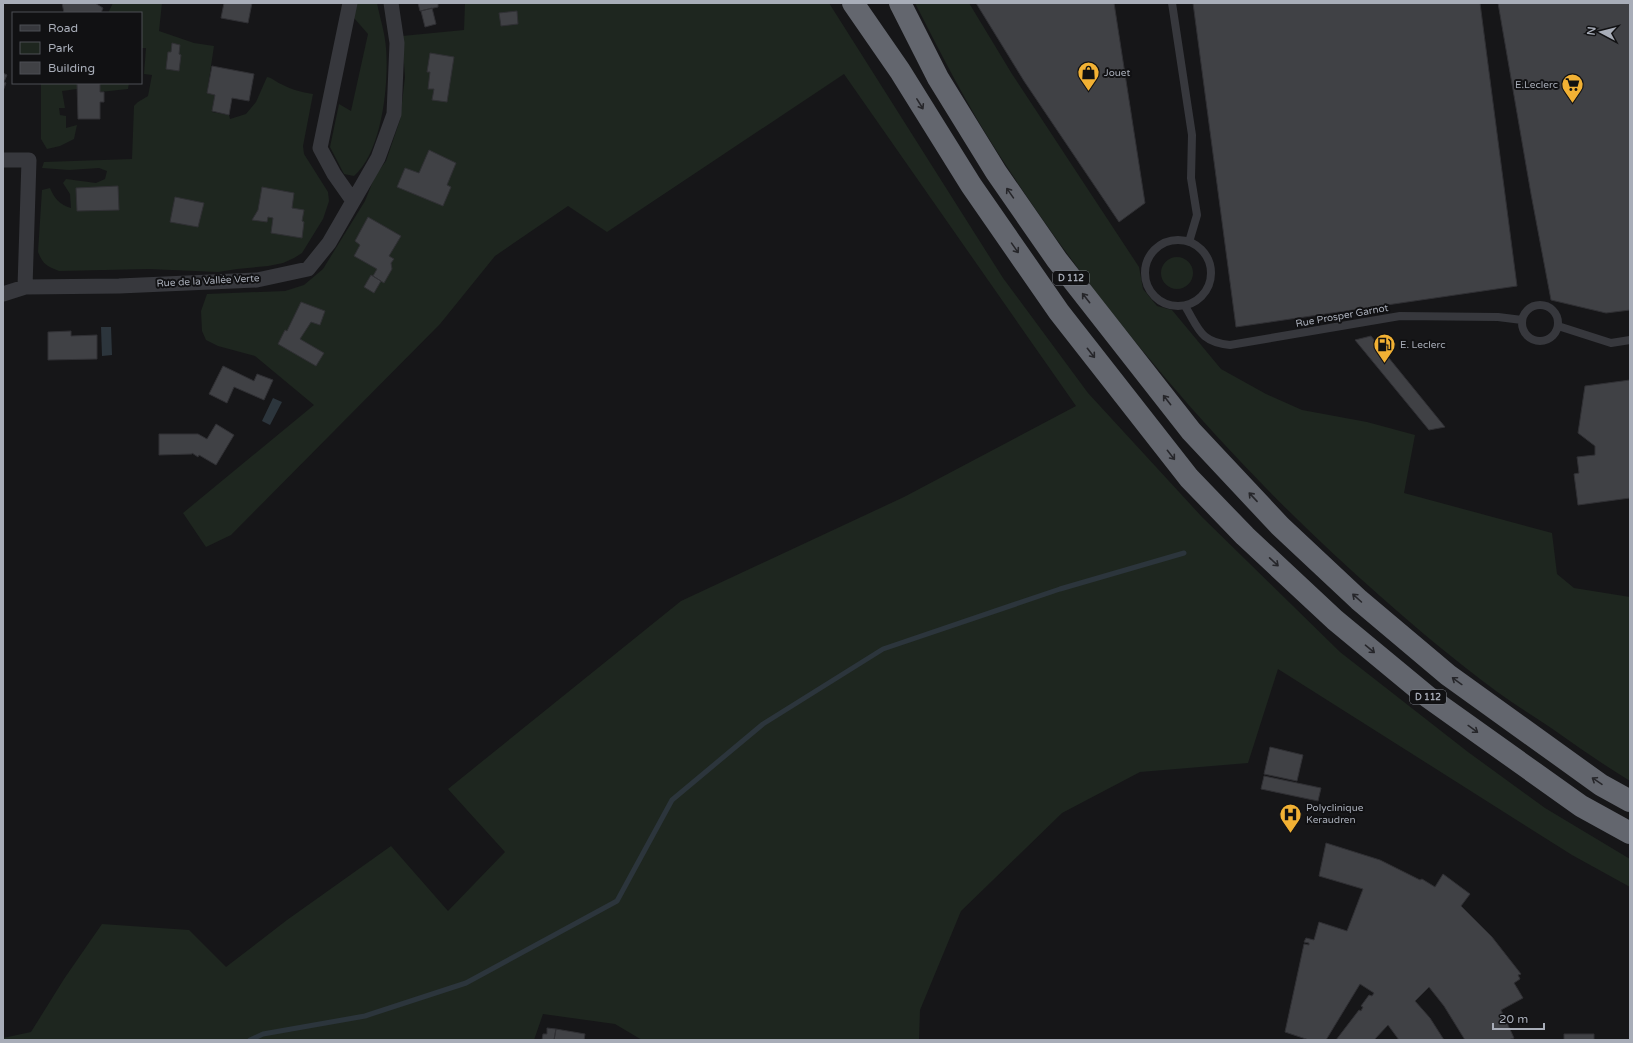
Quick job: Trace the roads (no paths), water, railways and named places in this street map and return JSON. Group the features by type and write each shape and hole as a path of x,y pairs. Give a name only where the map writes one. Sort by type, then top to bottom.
{"highway":[{"path":"853,3 900,71"},
{"name":"D 112","path":"869,3 900,71 971,185 1060,312 1189,478 1245,536 1335,620 1428,696 1581,806 1630,833"},
{"name":"D 112","path":"900,3 938,78 996,172 1057,260 1191,431 1280,526 1359,600 1448,675 1595,780 1630,801"},
{"path":"1581,806 1630,838"}],"street":[{"path":"350,3 320,148 334,174 353,201"},
{"name":"Rue de la Vallée Verte","path":"3,294 25,287 119,286 257,280 308,269 329,243 378,158 394,114 397,43 391,3"},
{"path":"3,160 29,160 25,287"}],"lane":[{"path":"1172,3 1192,135 1192,178 1197,215 1189,242"},
{"path":"1170,240 1180,240 1198,246 1209,261 1211,271 1207,289 1201,297 1185,306 1170,305 1158,300 1146,285 1145,271 1148,257 1154,249 1170,240"},
{"path":"1534,305 1546,305 1556,313 1558,326 1556,332 1547,340 1534,340 1525,332 1522,320 1528,309 1534,305"},
{"name":"Rue Prosper Garnot","path":"1185,306 1202,335 1216,343 1230,345 1400,316 1498,317 1522,320"},
{"path":"1558,326 1611,343 1630,340"}],"waterway":[{"path":"250,1040 263,1034 365,1016 466,983 617,901 672,800 763,724 883,649 1060,589 1184,553"}],"place":[{"name":"Jouet","path":"1089,92"},
{"name":"E.Leclerc","path":"1573,104"},
{"name":"E. Leclerc","path":"1385,364"},
{"name":"Polyclinique Keraudren","path":"1290,834"}]}
